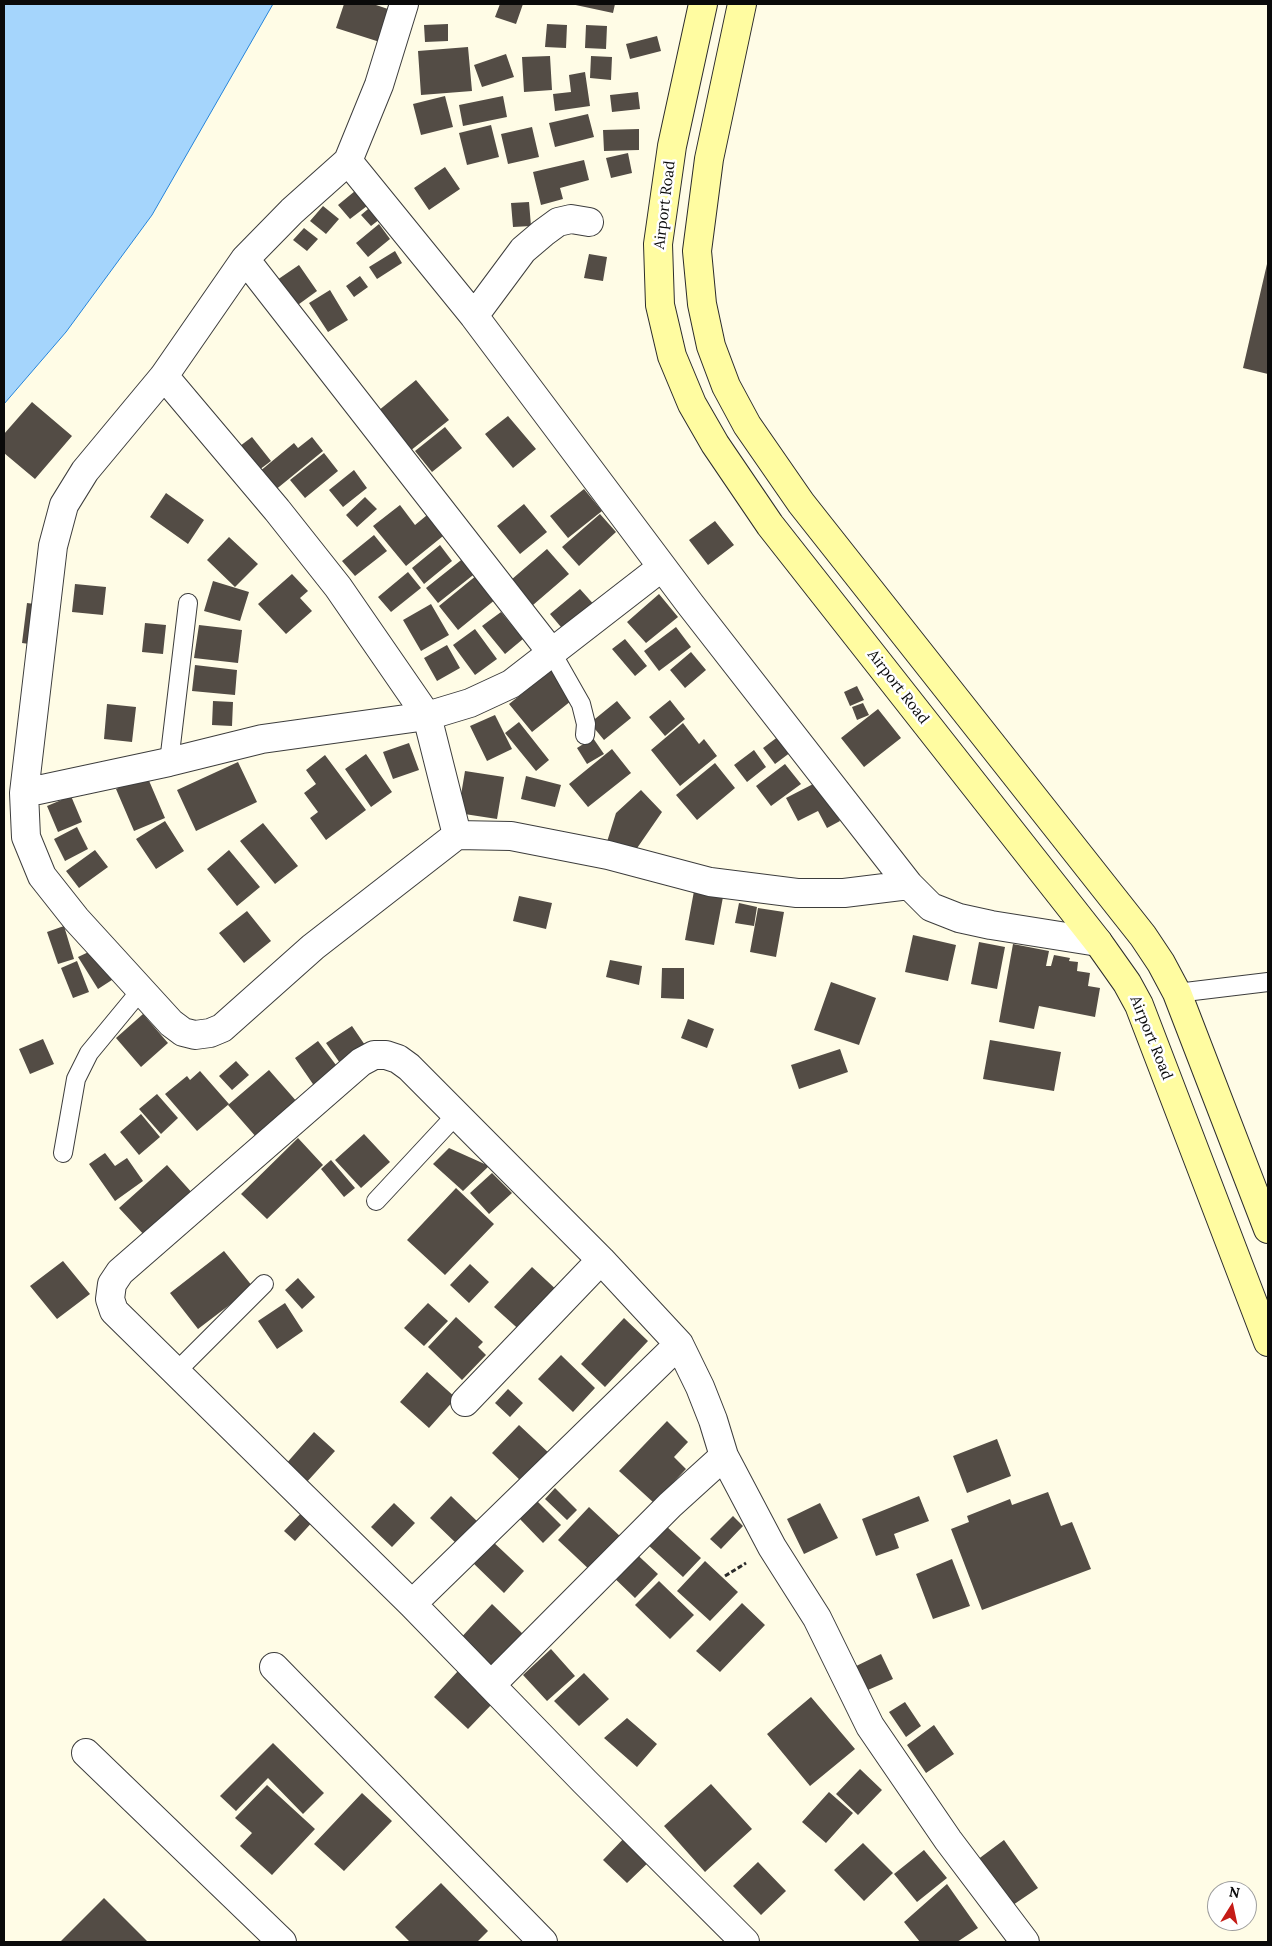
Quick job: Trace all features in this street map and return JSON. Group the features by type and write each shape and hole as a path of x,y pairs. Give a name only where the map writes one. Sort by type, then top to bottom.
{"main road":[{"name":"Airport Road","path":"702,4 672,146 658,244 660,305 672,356 692,404 715,444 770,525 1098,942 1127,983 1140,1006 1268,1342"},
{"path":"742,4 709,159 698,251 702,304 711,346 726,386 747,425 801,503 1143,936 1177,993 1268,1229"},
{"path":"928,725 958,702"},
{"path":"1098,942 1127,918"}],"street":[{"path":"404,4 379,85 348,161 292,211 245,259 164,376 84,472 64,505 53,546 24,793 26,837 42,876 76,919 171,1023 183,1032 195,1035 210,1033 222,1028 313,947 456,836 510,836 608,855 710,882 788,892 844,893 909,886"},
{"path":"348,161 474,316 662,567 909,886 931,907 959,918 991,926 1098,942"},
{"path":"474,316 524,250 543,232 558,222 571,219 590,222"},
{"path":"245,259 552,652"},
{"path":"164,376 277,510 338,587 426,716 456,836"},
{"path":"24,793 168,762 262,739 426,716 470,703 511,684 662,567"},
{"path":"745,1942 585,1782 412,1604 114,1311 110,1299 112,1284 120,1272 361,1062 374,1055 386,1055 398,1059 409,1067 601,1260 679,1344 700,1387 724,1456 772,1547 817,1618 870,1726 948,1840 1021,1941"},
{"path":"464,1402 601,1260"},
{"path":"412,1604 679,1344"},
{"path":"491,1685 670,1505 724,1456"},
{"path":"274,1667 543,1942"},
{"path":"86,1753 282,1942"}],"lane":[{"path":"168,762 188,603"},
{"path":"552,652 581,704 586,724 585,735"},
{"path":"1177,993 1268,982"},
{"path":"63,1152 76,1079 89,1053 141,990"},
{"path":"376,1201 456,1115"},
{"path":"177,1371 264,1284"}],"water":[{"path":"4,4 273,4 152,215 66,332 4,404"}],"building":[{"path":"344,4 373,4 397,12 386,44 336,28"},
{"path":"500,4 523,4 516,24 495,17"},
{"path":"571,4 615,4 613,13"},
{"path":"448,24 448,41 425,42 424,25"},
{"path":"547,24 567,25 566,48 545,47"},
{"path":"586,25 607,26 606,49 585,48"},
{"path":"657,36 661,51 630,59 626,44"},
{"path":"468,47 472,91 421,95 418,51"},
{"path":"506,54 514,77 482,87 474,65"},
{"path":"550,56 552,90 524,92 522,57"},
{"path":"591,56 612,57 611,80 590,78"},
{"path":"585,72 590,106 555,111 553,94 571,92 569,75"},
{"path":"638,92 640,109 612,112 610,95"},
{"path":"445,96 453,127 421,135 413,104"},
{"path":"503,96 507,117 463,126 459,105"},
{"path":"588,114 594,137 555,147 549,123"},
{"path":"491,125 499,157 467,165 459,133"},
{"path":"532,127 539,157 508,164 501,134"},
{"path":"639,129 639,150 604,151 603,130"},
{"path":"628,153 632,173 611,178 606,158"},
{"path":"584,160 589,180 560,188 563,199 541,205 533,172"},
{"path":"445,167 460,189 429,210 414,188"},
{"path":"355,191 367,206 350,219 338,205"},
{"path":"529,202 531,226 513,227 511,203"},
{"path":"374,204 384,216 371,226 361,215"},
{"path":"323,206 339,219 326,234 310,221"},
{"path":"379,224 390,239 368,257 356,243"},
{"path":"304,228 318,239 307,251 293,240"},
{"path":"395,251 402,263 377,279 369,267"},
{"path":"589,254 607,257 603,281 584,278"},
{"path":"1268,264 1268,374 1243,368"},
{"path":"299,265 317,291 295,307 277,280"},
{"path":"360,276 368,287 354,297 346,286"},
{"path":"330,290 348,320 328,332 309,303"},
{"path":"416,380 449,420 410,451 378,411"},
{"path":"32,402 72,436 35,479 4,453 4,434"},
{"path":"508,416 536,449 513,468 485,434"},
{"path":"445,427 462,448 432,472 415,451"},
{"path":"252,437 271,461 255,473 236,449"},
{"path":"312,437 323,451 274,491 259,472 294,443 298,448"},
{"path":"324,453 338,471 305,498 290,480"},
{"path":"354,470 367,488 343,507 329,490"},
{"path":"584,489 602,511 568,538 550,516"},
{"path":"166,493 204,520 188,544 150,517"},
{"path":"365,497 377,509 357,527 346,515"},
{"path":"524,504 547,532 520,554 497,526"},
{"path":"400,505 415,525 432,511 448,532 406,566 373,526"},
{"path":"600,514 616,532 579,566 562,547"},
{"path":"715,521 734,545 708,565 689,540"},
{"path":"374,535 387,551 355,576 342,561"},
{"path":"229,537 258,564 235,587 207,560"},
{"path":"440,545 452,561 424,584 412,568"},
{"path":"547,549 569,574 533,605 511,580"},
{"path":"470,553 482,568 438,603 426,588"},
{"path":"408,572 421,588 391,612 378,597"},
{"path":"292,574 308,591 300,598 312,611 286,634 258,604"},
{"path":"477,575 496,599 458,630 439,606"},
{"path":"213,581 249,592 240,621 204,611"},
{"path":"75,584 106,587 103,615 72,612"},
{"path":"580,589 597,608 566,633 550,614"},
{"path":"659,594 678,617 646,643 627,622"},
{"path":"27,603 42,605 37,645 22,643"},
{"path":"431,604 449,635 421,651 403,620"},
{"path":"501,612 523,639 505,654 482,626"},
{"path":"145,623 166,625 163,654 142,652"},
{"path":"199,625 242,630 238,663 194,658"},
{"path":"676,627 691,647 659,671 644,651"},
{"path":"475,629 497,659 475,675 453,645"},
{"path":"625,639 647,666 635,676 612,649"},
{"path":"447,645 460,668 437,681 424,658"},
{"path":"691,652 706,670 685,688 670,670"},
{"path":"195,665 237,670 235,695 192,691"},
{"path":"553,669 576,697 532,732 509,704"},
{"path":"857,686 864,700 850,706 844,692"},
{"path":"670,700 685,719 665,736 649,717"},
{"path":"213,701 233,702 232,726 212,725"},
{"path":"617,701 631,718 604,740 590,723"},
{"path":"863,703 869,715 857,720 852,707"},
{"path":"107,704 136,707 132,742 104,739"},
{"path":"878,709 901,738 864,767 841,738"},
{"path":"495,715 512,749 487,761 470,726"},
{"path":"519,722 549,760 536,771 505,733"},
{"path":"683,723 699,744 704,739 717,756 680,786 651,750"},
{"path":"779,736 791,752 775,764 763,748"},
{"path":"593,738 604,754 587,764 577,748"},
{"path":"409,743 419,770 393,779 383,752"},
{"path":"612,749 631,773 588,807 569,784"},
{"path":"754,750 766,767 747,782 734,765"},
{"path":"366,754 392,792 371,807 345,769"},
{"path":"325,755 366,810 326,840 310,818 318,812 304,793 316,784 306,770"},
{"path":"238,762 257,802 196,831 177,790"},
{"path":"715,763 735,788 697,820 676,795"},
{"path":"785,764 801,784 771,806 756,786"},
{"path":"465,771 504,777 497,819 458,813"},
{"path":"147,776 165,818 134,831 116,789"},
{"path":"526,776 561,785 555,807 521,799"},
{"path":"819,781 840,821 827,828 818,811 798,821 786,798"},
{"path":"641,790 662,812 633,854 606,845 616,813"},
{"path":"71,796 82,822 58,832 47,806"},
{"path":"165,821 184,851 156,869 136,839"},
{"path":"263,823 298,866 275,884 240,841"},
{"path":"77,827 88,849 65,861 54,839"},
{"path":"95,850 108,867 79,888 66,871"},
{"path":"229,850 260,887 237,906 207,869"},
{"path":"694,891 723,897 714,945 685,940"},
{"path":"519,896 552,903 546,929 513,921"},
{"path":"739,903 757,907 754,926 735,923"},
{"path":"758,908 784,912 776,957 750,952"},
{"path":"247,911 271,941 244,963 219,933"},
{"path":"64,926 74,959 58,964 47,932"},
{"path":"913,935 956,945 948,981 905,972"},
{"path":"979,942 1005,947 997,989 971,984"},
{"path":"1013,944 1049,951 1046,966 1051,966 1054,955 1070,958 1069,961 1078,962 1077,971 1090,973 1088,986 1100,988 1095,1017 1039,1006 1034,1029 999,1022"},
{"path":"97,948 115,978 98,989 78,957"},
{"path":"610,960 642,966 639,985 606,977"},
{"path":"77,961 89,992 73,998 61,968"},
{"path":"662,968 684,968 684,999 661,998"},
{"path":"831,982 876,998 859,1045 814,1030"},
{"path":"143,1014 168,1043 141,1067 116,1038"},
{"path":"688,1019 714,1029 707,1048 681,1038"},
{"path":"352,1026 367,1048 342,1066 326,1043"},
{"path":"43,1039 54,1064 30,1074 19,1049"},
{"path":"990,1040 1061,1052 1054,1091 983,1079"},
{"path":"318,1041 339,1069 315,1087 295,1058"},
{"path":"840,1049 848,1072 799,1089 791,1065"},
{"path":"236,1061 249,1075 232,1090 219,1076"},
{"path":"269,1070 298,1103 257,1138 228,1105"},
{"path":"200,1071 229,1104 197,1131 165,1094 187,1076 190,1080"},
{"path":"157,1094 178,1118 161,1134 139,1109"},
{"path":"141,1114 160,1137 139,1155 120,1132"},
{"path":"364,1134 390,1162 361,1188 335,1160"},
{"path":"298,1138 323,1165 267,1219 241,1194"},
{"path":"449,1148 489,1166 463,1191 433,1164"},
{"path":"105,1153 115,1166 127,1158 143,1181 115,1201 89,1164"},
{"path":"331,1160 355,1188 344,1197 321,1169"},
{"path":"167,1165 194,1195 146,1237 119,1208"},
{"path":"492,1173 512,1193 489,1214 470,1193"},
{"path":"456,1188 494,1224 445,1275 407,1240"},
{"path":"224,1251 253,1287 198,1329 170,1293"},
{"path":"63,1261 90,1294 57,1319 30,1286"},
{"path":"470,1264 489,1282 469,1303 450,1285"},
{"path":"532,1267 561,1294 524,1334 494,1307"},
{"path":"298,1278 315,1297 302,1309 285,1290"},
{"path":"285,1303 303,1331 277,1349 258,1321"},
{"path":"428,1303 448,1321 424,1346 404,1328"},
{"path":"456,1317 483,1342 478,1347 486,1355 462,1380 428,1347"},
{"path":"624,1318 648,1341 605,1387 581,1364"},
{"path":"561,1355 595,1388 573,1412 538,1379"},
{"path":"427,1372 456,1398 429,1428 400,1402"},
{"path":"508,1389 523,1403 510,1417 495,1403"},
{"path":"667,1421 688,1442 674,1457 686,1469 654,1503 619,1471"},
{"path":"519,1425 550,1454 523,1483 492,1453"},
{"path":"314,1432 335,1451 305,1484 285,1465"},
{"path":"997,1439 1011,1476 967,1493 953,1456"},
{"path":"555,1488 577,1510 567,1520 545,1499"},
{"path":"1048,1492 1061,1526 1072,1522 1091,1569 982,1610 951,1529 969,1522 967,1516 1010,1499 1012,1505"},
{"path":"451,1496 479,1523 458,1545 430,1518"},
{"path":"919,1496 929,1521 894,1534 899,1548 876,1556 862,1519"},
{"path":"536,1500 561,1525 543,1543 518,1517"},
{"path":"394,1503 415,1523 392,1547 371,1527"},
{"path":"820,1503 838,1538 804,1554 787,1519"},
{"path":"589,1507 623,1539 592,1572 558,1540"},
{"path":"305,1509 315,1519 295,1541 284,1531"},
{"path":"733,1516 743,1526 721,1549 710,1539"},
{"path":"665,1525 701,1558 683,1577 647,1544"},
{"path":"490,1539 524,1571 504,1593 470,1560"},
{"path":"630,1548 658,1574 635,1598 607,1571"},
{"path":"952,1559 970,1606 933,1619 916,1574"},
{"path":"705,1561 738,1592 710,1621 677,1591"},
{"path":"659,1581 694,1615 670,1639 635,1605"},
{"path":"742,1603 765,1625 720,1672 696,1651"},
{"path":"492,1604 524,1635 490,1671 458,1641"},
{"path":"551,1649 575,1676 547,1701 523,1675"},
{"path":"881,1654 893,1679 861,1693 850,1669"},
{"path":"458,1671 493,1703 468,1729 434,1697"},
{"path":"584,1673 609,1699 579,1726 554,1701"},
{"path":"811,1697 855,1749 810,1786 767,1734"},
{"path":"905,1702 921,1726 906,1737 889,1712"},
{"path":"627,1718 657,1744 637,1767 604,1738"},
{"path":"934,1725 954,1754 926,1773 907,1745"},
{"path":"273,1743 324,1793 303,1814 268,1778 236,1811 220,1796"},
{"path":"860,1769 882,1790 858,1815 836,1794"},
{"path":"711,1784 752,1829 705,1872 664,1826"},
{"path":"267,1785 315,1829 272,1875 240,1846 252,1833 235,1818"},
{"path":"829,1792 853,1813 826,1843 802,1822"},
{"path":"362,1793 392,1821 344,1871 314,1844"},
{"path":"629,1833 653,1858 627,1883 603,1860"},
{"path":"1004,1840 1038,1888 1010,1907 977,1860"},
{"path":"863,1843 893,1873 864,1901 834,1870"},
{"path":"924,1850 947,1878 917,1902 894,1874"},
{"path":"758,1862 786,1891 761,1915 733,1886"},
{"path":"441,1883 488,1931 477,1942 410,1942 395,1927"},
{"path":"947,1884 978,1928 957,1942 920,1942 904,1922"},
{"path":"104,1898 148,1942 60,1942"}]}
